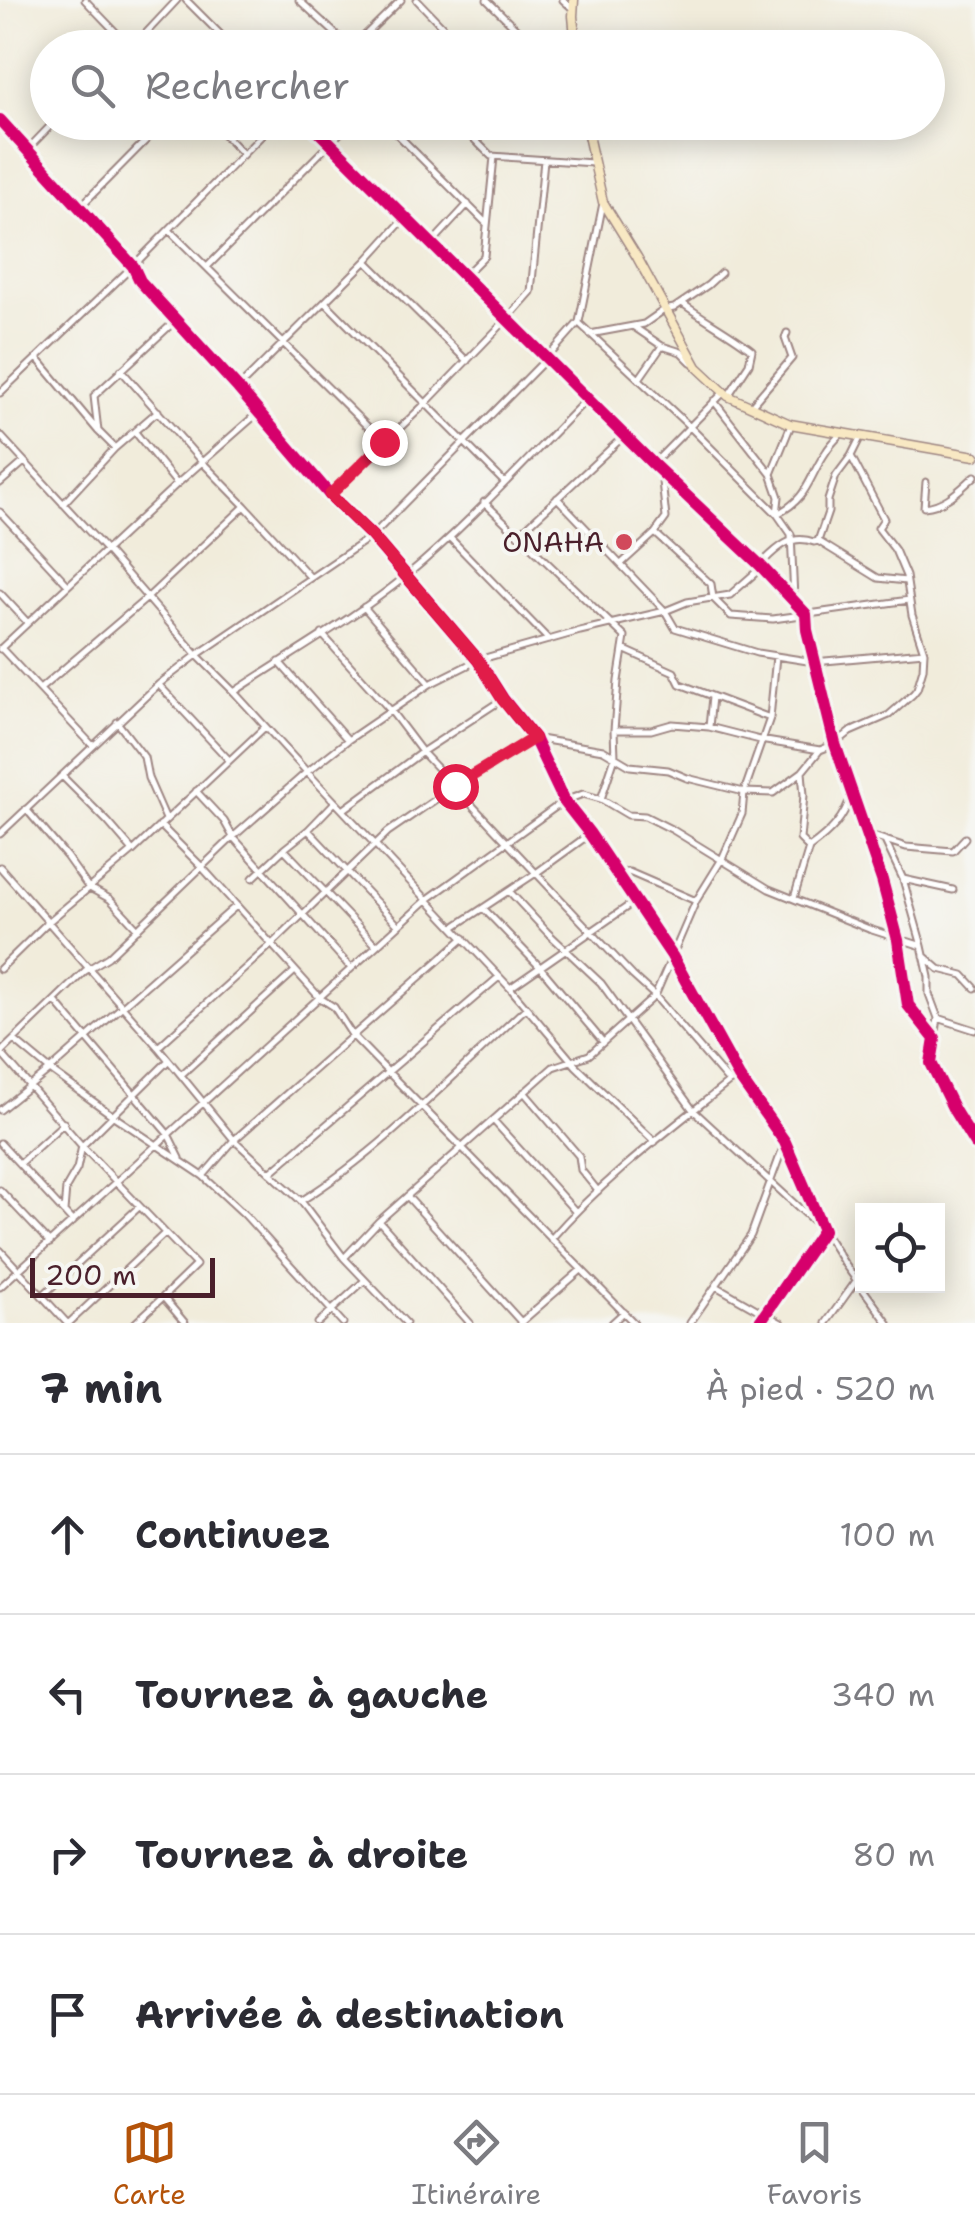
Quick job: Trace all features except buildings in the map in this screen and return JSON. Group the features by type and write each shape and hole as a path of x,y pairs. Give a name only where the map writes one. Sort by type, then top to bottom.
{"street":[{"path":"85,0 114,30"},
{"path":"148,30 177,0"},
{"path":"186,0 216,30"},
{"path":"299,0 332,30"},
{"path":"370,30 401,0"},
{"path":"416,0 444,29"},
{"path":"486,0 517,30"},
{"path":"563,0 574,5 575,30"},
{"path":"0,120 478,660 503,700 534,738 564,800 672,956 739,1077 785,1142 823,1230 855,1278"},
{"path":"28,148 36,140"},
{"path":"80,207 146,140"},
{"path":"230,140 244,154"},
{"path":"0,394 258,140"},
{"path":"327,140 806,614 835,744 898,940 908,1005 935,1039"},
{"path":"206,267 333,140"},
{"path":"403,140 486,222"},
{"path":"477,140 494,156 593,163"},
{"path":"589,140 603,202 697,367"},
{"path":"465,275 484,256 494,156"},
{"path":"330,495 425,404 531,292 544,160"},
{"path":"0,834 159,684 372,536 547,358 578,322 603,202"},
{"path":"431,244 468,204"},
{"path":"238,388 366,262 405,218"},
{"path":"169,230 384,442"},
{"path":"366,262 467,361"},
{"path":"590,334 644,324 674,308 722,273"},
{"path":"325,302 504,482"},
{"path":"653,464 726,394 748,364 752,350 681,303"},
{"path":"98,431 94,396 175,321"},
{"path":"578,322 777,514 791,534 794,601"},
{"path":"634,328 662,346 681,352 726,394 791,424 975,456"},
{"path":"751,406 792,358 787,333"},
{"path":"639,379 662,346"},
{"path":"37,358 115,448"},
{"path":"121,370 310,577"},
{"path":"234,692 405,576 450,537 588,398"},
{"path":"714,402 771,474 778,497 777,514"},
{"path":"63,504 115,448 158,410"},
{"path":"93,746 1,649 260,412"},
{"path":"771,474 791,424"},
{"path":"134,432 178,484"},
{"path":"777,514 792,506 805,491 825,452 842,433"},
{"path":"0,435 196,655 454,927 571,1060 655,1142"},
{"path":"518,535 624,435"},
{"path":"818,541 836,476 861,436"},
{"path":"158,1047 388,832 534,738 603,750 630,766 668,770 744,792 773,793 802,772 820,750 889,715 918,689 924,652 895,550 878,528 884,519 851,456"},
{"path":"0,483 24,462"},
{"path":"621,564 666,518 661,471"},
{"path":"926,482 924,508 949,499 975,476"},
{"path":"557,498 665,611 675,628 756,653 814,662 924,652"},
{"path":"484,502 625,637 614,730 615,757 602,800"},
{"path":"40,689 148,598 245,506"},
{"path":"0,512 68,585"},
{"path":"656,532 710,584 713,598 731,616 773,619 909,600"},
{"path":"450,537 549,640"},
{"path":"135,1323 196,1265 116,1183 0,1053 306,772 430,684 478,660 665,611 686,602 730,595 779,546 790,540 818,541 878,578 906,581"},
{"path":"0,592 27,622"},
{"path":"364,607 430,684"},
{"path":"322,634 422,752 655,996 730,1082"},
{"path":"623,649 674,672 680,684 770,718"},
{"path":"344,1258 407,1196 553,1067 589,1055 655,996 696,901 722,859 742,814 744,792 770,718 776,656"},
{"path":"279,662 348,740"},
{"path":"159,684 229,760"},
{"path":"709,727 712,697"},
{"path":"343,810 422,752 503,700"},
{"path":"117,722 144,756 148,778 166,819"},
{"path":"614,730 651,730 672,724 709,727 820,750"},
{"path":"0,969 265,727"},
{"path":"802,772 800,840 809,848"},
{"path":"62,776 133,851"},
{"path":"196,791 351,968"},
{"path":"794,898 809,848 841,820 852,793"},
{"path":"0,1287 428,899 564,800 582,794 673,830 768,889 922,950 939,968 963,975 975,988"},
{"path":"253,878 336,802"},
{"path":"26,809 88,888 110,899 138,929"},
{"path":"160,825 320,998 334,1007 352,1035 634,1323"},
{"path":"308,830 398,926"},
{"path":"454,927 590,834"},
{"path":"866,834 906,847 953,851 965,838"},
{"path":"885,841 903,880 938,1018 931,1064 975,1144"},
{"path":"284,849 376,945"},
{"path":"0,867 234,1140 302,1202 344,1258 406,1323"},
{"path":"615,873 629,872 696,901"},
{"path":"903,880 953,890"},
{"path":"509,890 601,983 694,1110 823,1230"},
{"path":"510,988 634,902"},
{"path":"0,1110 236,905"},
{"path":"483,908 604,1042"},
{"path":"203,1176 234,1140 464,938"},
{"path":"180,1075 296,971"},
{"path":"270,1172 499,977"},
{"path":"55,1001 168,1134 182,1161"},
{"path":"302,1202 387,1138 527,1008"},
{"path":"938,1018 975,1030"},
{"path":"14,1040 112,1115 203,1176 246,1216 343,1323"},
{"path":"64,1212 66,1188 77,1169 82,1146 168,1061"},
{"path":"551,1239 598,1191 739,1077"},
{"path":"524,1092 579,1156 581,1170 598,1191"},
{"path":"493,1120 575,1211"},
{"path":"20,1163 64,1123"},
{"path":"690,1323 751,1235 785,1142"},
{"path":"0,1143 73,1222"},
{"path":"0,1190 50,1243"},
{"path":"407,1196 521,1323 582,1270"},
{"path":"42,1296 139,1207"},
{"path":"379,1222 470,1323"},
{"path":"758,1323 823,1230"},
{"path":"0,1250 68,1323 165,1233"},
{"path":"318,1323 365,1280"},
{"path":"826,1323 855,1281"},
{"path":"716,1286 781,1323"},
{"path":"866,1293 888,1323"},
{"path":"163,1297 186,1323"},
{"path":"612,1323 624,1312"}],"cycle path":[{"path":"0,120 478,660 534,738 564,801 672,956 739,1077 785,1142 823,1230 759,1323"},
{"path":"327,140 806,614 835,744 882,880 898,940 908,1005 935,1039 931,1063 975,1144"}],"place":[{"name":"ONAHA","path":"624,542"}],"route":[{"path":"384,442 330,495 372,536 478,660 503,700 534,738 455,786"}]}
